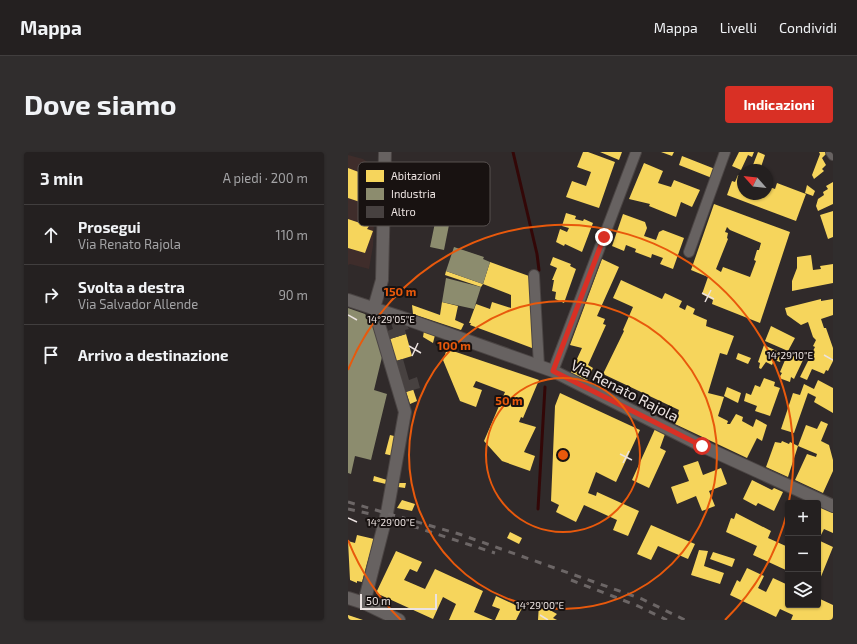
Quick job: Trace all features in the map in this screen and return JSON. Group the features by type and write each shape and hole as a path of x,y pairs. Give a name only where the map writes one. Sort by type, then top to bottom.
{"street":[{"path":"384,152 384,162"},
{"path":"553,371 636,152"},
{"path":"689,252 725,152"},
{"path":"364,603 387,513 405,412 374,308 382,280 383,226"},
{"path":"534,275 539,366"},
{"name":"Via Renato Rajola","path":"348,300 553,371 702,446 833,506"},
{"path":"348,598 364,603 399,620"}],"shaded area":[{"path":"348,155 363,159 367,162 358,162 358,226 374,226 373,246 369,269 350,264 348,265"}],"building: Abitazioni":[{"path":"583,152 588,152 615,162 599,208 566,197 572,181 586,186 591,172 577,167"},
{"path":"600,152 622,152 619,160"},
{"path":"661,152 674,152 672,156"},
{"path":"739,152 754,152 752,157 748,155 744,164 737,164 737,168 732,166"},
{"path":"758,152 765,155 762,164 753,164"},
{"path":"819,152 827,153 822,158 826,165 822,169 824,171 814,179 812,175 820,154"},
{"path":"682,156 715,169 712,178 679,165"},
{"path":"644,163 663,171 658,183 671,187 674,180 700,190 692,207 681,202 676,217 649,206 650,204 629,199"},
{"path":"348,168 358,172 358,201 348,198"},
{"path":"737,177 737,199 727,195 732,181 735,182"},
{"path":"833,182 833,204 818,211 816,206 818,199 824,195 823,192 828,189 826,186"},
{"path":"777,183 806,194 796,221 740,200 773,200 773,188 775,189"},
{"path":"807,185 815,191 813,196 805,193"},
{"path":"714,204 790,232 760,323 712,304 713,300 702,294 708,277 691,270","holes":["727,227 730,230 761,243 759,250 757,250 754,260 756,261 750,277 723,267 721,272 716,269 728,239 728,233 725,232"]},
{"path":"833,211 833,237 828,239 820,215"},
{"path":"566,213 576,216 575,219 583,221 584,219 593,223 582,252 565,244 564,246 556,242 560,229 567,232 569,228 562,226"},
{"path":"623,214 645,222 647,228 644,236 656,240 659,232 663,230 684,238 673,269 660,264 663,258 652,254 651,258 635,252 636,249 626,245 624,251 612,246"},
{"path":"348,219 358,222 358,226 369,226 367,229 373,231 365,253 348,248"},
{"path":"811,255 813,270 821,269 820,266 833,264 833,283 792,291 792,281 797,268 797,257"},
{"path":"553,257 571,264 570,266 576,269 564,303 555,299 556,292 552,291 554,280 552,280 557,268 550,265"},
{"path":"602,259 619,267 597,316 605,319 603,324 606,325 588,365 593,368 586,383 570,374 582,348 570,345"},
{"path":"490,262 529,276 535,337 532,348 470,325 471,323 469,323 476,304 490,309 492,302 511,308 511,295 483,284"},
{"path":"446,271 483,284 481,287 445,275"},
{"path":"621,280 662,299 665,293 682,301 679,307 685,310 687,305 695,309 693,314 707,320 706,326 734,336 727,355 720,353 708,393 724,397 718,416 728,421 727,424 730,424 736,414 743,417 742,421 753,427 756,419 767,425 762,441 757,438 747,458 675,424 679,410 603,374 624,331 623,330 633,307 613,298"},
{"path":"821,299 821,301 833,299 833,315 821,319 833,348 833,361 828,371 826,370 824,374 812,369 807,380 800,377 815,347 813,346 816,340 813,337 808,322 801,325 787,315 785,308"},
{"path":"442,302 458,306 455,320 464,324 461,330 413,314 412,305 440,315"},
{"path":"771,326 795,338 788,351 765,341"},
{"path":"424,331 435,335 433,343 423,337"},
{"path":"406,334 412,356 396,361 390,339"},
{"path":"764,345 783,354 780,362 774,360 772,365 766,362 761,369 759,368 760,363 758,362"},
{"path":"447,349 539,380 523,418 521,417 519,422 536,427 524,452 535,456 530,471 502,461 484,441 505,392 476,381 473,387 482,390 476,407 460,401 443,360"},
{"path":"738,353 751,358 748,364 736,359"},
{"path":"788,353 803,360 794,379 791,377 790,382 779,378"},
{"path":"764,378 775,382 774,386 780,388 770,416 755,411 757,406 744,401 746,393 751,395 755,385 760,387"},
{"path":"818,380 833,388 833,413 814,402 816,397 808,393 794,433 781,429 793,393 800,395 804,384 814,389"},
{"path":"727,387 741,393 738,403 724,396"},
{"path":"413,389 417,401 410,404 406,392"},
{"path":"560,393 640,430 616,482 596,472 588,493 596,496 597,492 639,511 628,536 613,530 617,520 584,505 576,522 556,512 559,505 551,501 555,406"},
{"path":"821,421 828,424 821,441 829,445 833,460 833,471 823,493 795,480 807,454 816,457 817,454 798,446 806,425 817,429"},
{"path":"655,429 665,434 660,448 666,451 649,488 632,480"},
{"path":"390,435 398,437 394,456 385,454"},
{"path":"782,441 789,444 790,442 798,446 788,477 766,467 775,442 781,443"},
{"path":"698,461 703,475 721,468 727,484 709,491 715,506 702,511 696,496 677,504 671,487 689,481 683,466"},
{"path":"374,476 387,480 386,484 373,481"},
{"path":"752,480 772,490 774,488 783,492 774,511 758,503 756,506 743,499"},
{"path":"399,483 406,483 405,488 398,487"},
{"path":"402,500 415,504 412,511 397,508"},
{"path":"821,507 833,513 833,533 824,529 821,535"},
{"path":"736,513 771,531 768,538 785,546 785,570 753,555 757,546 726,532 731,518 734,519"},
{"path":"651,525 695,544 688,559 658,546 651,560 637,554"},
{"path":"510,532 522,538 519,544 507,538"},
{"path":"357,535 374,539 362,582 357,581 357,583 350,580 348,541 355,543"},
{"path":"821,541 833,547 821,577"},
{"path":"699,550 708,551 704,566 724,573 720,584 691,575"},
{"path":"396,551 422,562 417,572 410,569 404,580 425,589 435,569 483,591 474,612 493,620 449,620 456,604 443,597 433,619 376,593"},
{"path":"713,552 735,559 732,567 710,559"},
{"path":"747,568 764,576 758,588 766,592 773,578 785,584 785,608 821,608 821,599 833,605 833,620 791,620 793,615 780,609 776,617 730,595 737,580 740,582"},
{"path":"496,596 522,608 516,620 495,620 500,609 492,606"},
{"path":"539,604 557,614 553,618 557,620 538,620"},
{"path":"348,615 363,620 348,620"}],"building: Industria":[{"path":"434,226 449,226 444,250 430,247"},
{"path":"454,247 484,257 483,259 490,262 483,284 446,271"},
{"path":"446,278 481,287 474,309 442,302"},
{"path":"348,308 365,314 375,328 383,353 374,390 387,394 371,460 355,456 351,474 348,473"}],"building: Altro":[{"path":"390,320 406,324 409,329 405,330 406,334 390,339 387,331 393,329"},
{"path":"403,359 409,380 417,377 420,388 406,392 396,361"}],"waterway":[{"path":"513,152 537,254 539,270"},
{"path":"538,509 545,387"}],"railway":[{"path":"348,502 459,534 642,599 685,620"},
{"path":"348,509 375,515"},
{"path":"412,526 495,553"},
{"path":"571,580 638,606 667,620"}],"route":[{"path":"604,237 555,362 553,371 702,446"}]}
